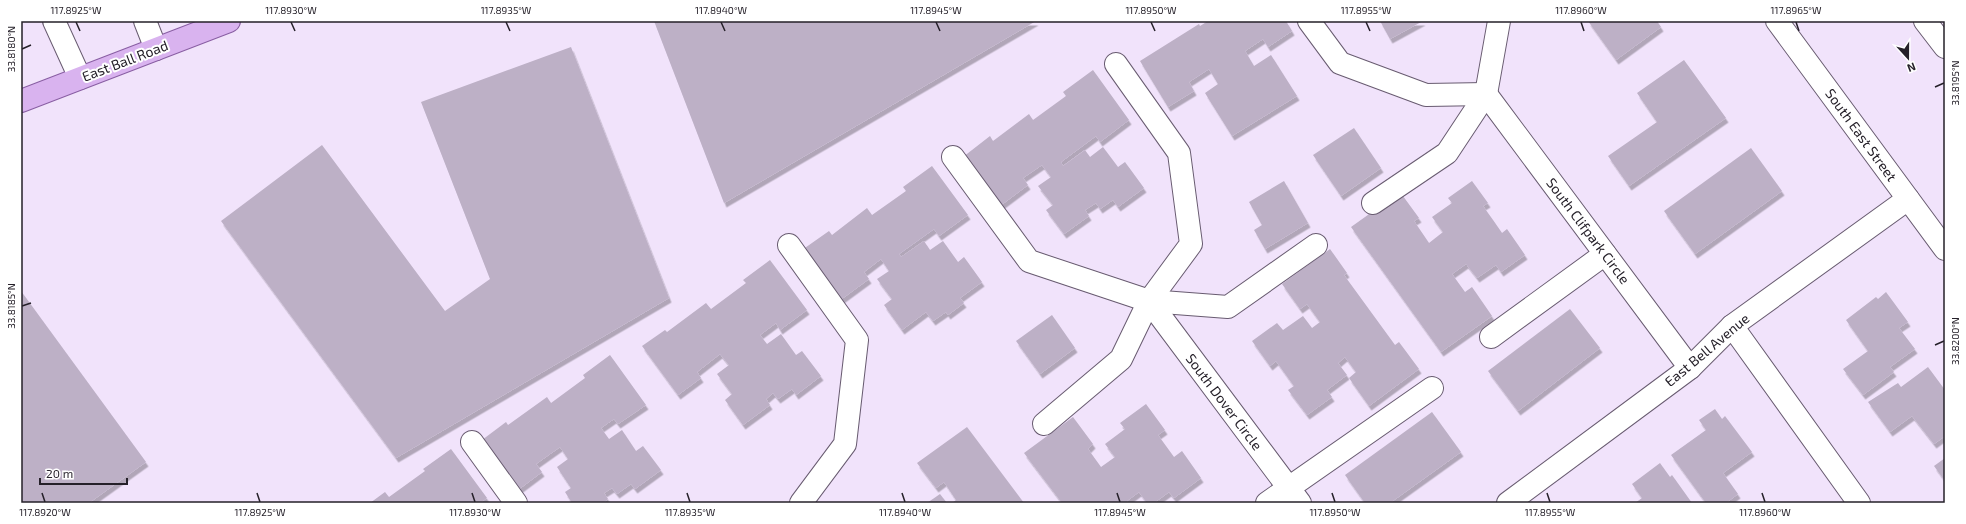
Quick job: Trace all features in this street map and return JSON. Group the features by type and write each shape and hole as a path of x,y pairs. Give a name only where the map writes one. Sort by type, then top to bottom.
{"main road":[{"name":"East Ball Road","path":"21,101 229,21"}],"street":[{"path":"54,21 80,78"},
{"path":"145,21 156,49"},
{"path":"1309,21 1340,62 1426,95 1486,94"},
{"path":"1373,203 1447,152 1486,94 1499,21"},
{"name":"South East Street","path":"1777,21 1945,249"},
{"path":"1925,21 1943,42"},
{"path":"1044,424 1120,359 1149,301 1191,244 1179,153 1116,64"},
{"name":"South Clifpark Circle","path":"1486,94 1690,368"},
{"path":"953,157 1029,261 1149,301 1228,307 1316,245"},
{"name":"East Bell Avenue","path":"1508,503 1690,368 1732,326 1908,199"},
{"path":"789,245 857,340 845,444 801,503"},
{"path":"1491,336 1605,254"},
{"name":"South Dover Circle","path":"1149,301 1294,495"},
{"path":"1732,326 1852,500"},
{"path":"1267,503 1294,495 1432,388"},
{"path":"472,442 516,503"}],"building":[{"path":"654,21 1036,21 724,203"},
{"path":"1208,21 1286,21 1292,31 1268,47 1263,39 1245,51 1254,66 1271,55 1297,96 1232,136 1205,93 1218,84 1209,69 1189,82 1194,91 1168,107 1140,61 1199,24 1200,26"},
{"path":"1380,21 1423,21 1390,39"},
{"path":"1588,21 1657,21 1661,27 1616,60"},
{"path":"571,47 669,298 396,458 221,221 322,145 445,311 490,279 421,102"},
{"path":"1684,60 1726,118 1629,186 1608,156 1657,122 1637,93"},
{"path":"1093,70 1129,120 1100,142 1096,136 1061,162 1063,166 1085,150 1090,157 1103,147 1118,167 1125,162 1144,188 1118,207 1113,200 1100,209 1096,203 1085,210 1089,216 1064,234 1046,210 1053,205 1038,186 1051,177 1042,165 1023,178 1028,185 1000,206 963,157 990,136 993,141 1029,114 1033,120 1066,96 1063,92"},
{"path":"1354,128 1381,168 1341,196 1313,155"},
{"path":"1751,148 1782,191 1695,254 1664,211"},
{"path":"932,166 968,215 939,236 934,229 899,254 901,257 924,241 930,250 943,241 958,262 964,257 982,282 960,298 964,303 948,315 946,312 933,321 926,312 902,330 884,305 892,299 877,279 889,271 881,259 864,272 869,279 839,301 802,250 829,231 832,235 867,208 872,215 906,191 903,187"},
{"path":"1284,181 1308,223 1265,249 1254,230 1262,225 1249,202"},
{"path":"1472,181 1488,203 1483,206 1502,233 1507,229 1525,255 1501,272 1496,265 1477,278 1466,264 1452,274 1465,292 1472,287 1492,316 1441,352 1351,227 1400,192 1419,218 1414,221 1429,243 1443,232 1432,217 1452,203 1448,198"},
{"path":"1330,249 1347,273 1344,275 1395,345 1399,342 1419,369 1369,406 1349,378 1356,372 1345,357 1338,363 1347,375 1327,390 1332,397 1307,415 1288,390 1294,386 1276,361 1270,366 1252,341 1277,323 1283,330 1303,316 1312,328 1320,322 1307,304 1300,309 1282,284"},
{"path":"770,260 807,310 780,330 776,323 760,335 767,344 781,334 796,355 802,351 821,376 796,395 792,389 778,399 773,393 766,399 770,405 743,425 725,400 732,394 717,374 729,365 720,354 697,372 701,378 678,395 642,346 665,330 667,332 706,303 711,309 746,283 743,280"},
{"path":"21,291 146,462 89,503 21,503"},
{"path":"1886,292 1908,322 1899,328 1915,349 1890,367 1894,372 1863,395 1843,369 1868,351 1846,320 1876,297 1878,299"},
{"path":"1570,309 1600,348 1518,411 1488,371"},
{"path":"1052,315 1075,348 1040,374 1016,341"},
{"path":"610,355 646,405 618,424 614,419 601,428 609,439 622,430 636,451 643,446 661,470 635,489 631,484 617,494 612,488 604,493 608,499 603,503 572,503 565,492 571,488 557,467 568,459 560,447 536,464 542,472 518,490 482,440 506,422 508,425 547,397 551,403 585,378 583,375"},
{"path":"1928,367 1945,390 1945,436 1934,444 1912,416 1890,432 1868,402 1898,383 1901,387"},
{"path":"1146,404 1165,430 1158,435 1174,457 1182,451 1201,478 1174,498 1169,492 1154,503 1147,503 1139,492 1127,501 1128,503 1062,503 1024,453 1073,417 1093,444 1088,449 1101,467 1115,457 1105,444 1125,429 1120,423"},
{"path":"1715,409 1722,419 1725,416 1752,452 1723,473 1738,494 1726,503 1706,503 1671,455 1706,430 1699,420"},
{"path":"1432,412 1461,452 1390,503 1365,503 1345,475"},
{"path":"967,427 1024,503 952,503 956,500 944,482 936,488 917,463"},
{"path":"451,449 487,498 480,503 370,503 385,492 389,497 425,471 423,469"},
{"path":"1945,458 1945,481 1934,466"},
{"path":"1660,463 1670,477 1672,475 1692,503 1635,503 1642,498 1632,484"},
{"path":"940,494 947,503 927,503"}]}
